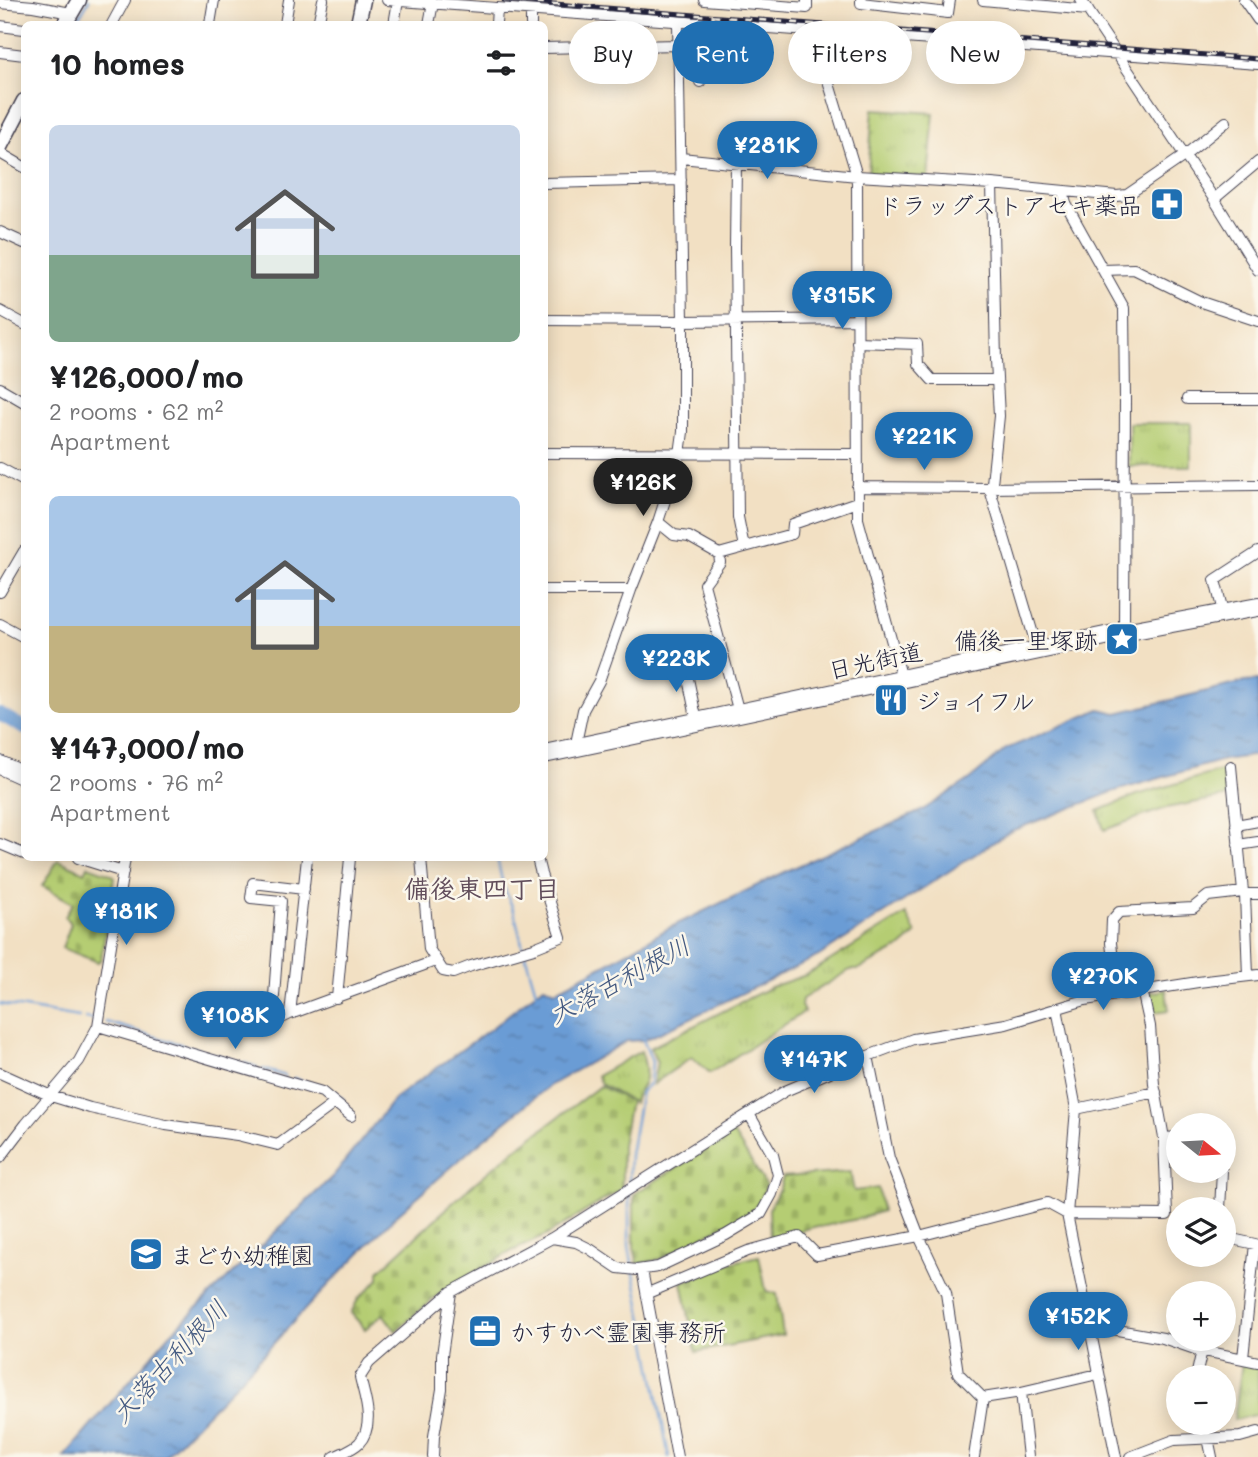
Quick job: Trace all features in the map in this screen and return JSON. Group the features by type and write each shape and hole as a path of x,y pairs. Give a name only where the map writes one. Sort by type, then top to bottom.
{"highway":[{"name":"日光街道","path":"548,753 1124,632 1258,607"},
{"path":"0,765 21,775"}],"street":[{"path":"0,3 33,6 68,19 79,0"},
{"path":"116,21 125,0"},
{"path":"210,21 214,0"},
{"path":"286,21 289,0"},
{"path":"319,21 323,0"},
{"path":"359,21 363,0"},
{"path":"387,0 672,22"},
{"path":"704,0 807,8 807,0"},
{"path":"861,0 861,3 948,13 950,0"},
{"path":"983,0 1088,10"},
{"path":"1081,0 1214,199 1258,270"},
{"path":"1244,0 1258,20"},
{"path":"395,21 398,1"},
{"path":"430,21 433,4"},
{"path":"496,21 497,8"},
{"path":"531,11 531,21"},
{"path":"0,26 21,29"},
{"path":"912,39 1258,64"},
{"path":"548,48 672,45"},
{"path":"0,52 21,55"},
{"path":"575,748 583,710 599,681 658,522 680,454 683,432 683,321 680,84"},
{"path":"829,84 857,176 858,519 902,679"},
{"path":"0,146 21,108"},
{"path":"681,158 857,176 992,184 1116,196 1127,195 1184,156 1226,122"},
{"path":"0,153 21,165"},
{"path":"1214,199 1258,162"},
{"path":"736,163 738,517 744,547"},
{"path":"548,183 681,180"},
{"path":"992,184 999,416 991,488 1038,651"},
{"path":"1063,191 1066,204 1124,308 1124,632"},
{"path":"0,232 21,242"},
{"path":"1103,270 1134,269 1201,302 1258,321"},
{"path":"0,311 21,322"},
{"path":"548,320 857,320"},
{"path":"857,342 917,344 918,364 932,380 997,380"},
{"path":"0,388 21,400"},
{"path":"1187,399 1258,400"},
{"path":"548,453 858,454"},
{"path":"0,468 21,479"},
{"path":"858,487 1258,485"},
{"path":"658,522 674,536 689,537 719,554 792,534 793,524 857,502"},
{"path":"1223,612 1215,580 1258,552"},
{"path":"719,554 720,562 704,584 739,713"},
{"path":"0,592 21,556"},
{"path":"548,590 631,590"},
{"path":"0,624 21,635"},
{"path":"697,722 684,659 721,648"},
{"path":"334,1457 359,1443 367,1429 369,1416 360,1377 369,1363 451,1292 552,1238 785,1091 912,1039 1006,1024 1085,1000 1117,994 1253,976 1231,766"},
{"path":"1236,825 1258,821"},
{"path":"1238,845 1258,842"},
{"path":"0,844 21,853"},
{"path":"88,861 123,872"},
{"path":"0,1158 79,1061 99,1021 125,861"},
{"path":"290,1014 307,861"},
{"path":"337,998 349,861"},
{"path":"421,861 429,949 443,971 453,973 561,937 538,861"},
{"path":"281,901 251,898 253,883 304,889"},
{"path":"283,887 272,1023 435,961"},
{"path":"1117,994 1111,943 1112,920 1119,912 1193,908 1208,896 1258,894"},
{"path":"648,1293 748,1251 799,1237 817,1255 919,1236 1047,1203 1067,1214 1167,1215 1164,1138 1156,1092 1150,1026 1142,990"},
{"path":"1057,1008 1076,1109 1067,1214 1116,1457"},
{"path":"99,1021 322,1093 351,1116"},
{"path":"868,1056 889,1158 919,1236 946,1293 958,1373 983,1398"},
{"path":"0,1073 51,1096 90,1108 278,1145 335,1103"},
{"path":"1076,1109 1156,1092"},
{"path":"552,1238 576,1242 618,1268 642,1270 658,1267 704,1246 761,1214 778,1175 773,1155 749,1114"},
{"path":"1236,1240 1255,1244 1243,1358"},
{"path":"642,1270 677,1457"},
{"path":"433,1457 442,1389 442,1355 451,1292"},
{"path":"1088,1325 1166,1339"},
{"path":"1207,1351 1258,1362"},
{"path":"983,1398 1098,1374"},
{"path":"1021,1392 1028,1457"},
{"path":"974,1457 983,1398"},
{"path":"1130,1457 1174,1440 1240,1437 1258,1432"},
{"path":"1208,1437 1212,1457"}],"green space":[{"path":"873,109 934,113 928,178 868,173"},
{"path":"1129,423 1191,423 1191,466 1129,466"},
{"path":"1227,769 1230,796 1166,808 1104,830 1098,811 1137,795"},
{"path":"57,861 85,872 88,866 114,877 101,959 98,962 62,948 71,924 65,917 73,903 42,886"},
{"path":"906,914 916,934 900,948 857,970 850,970 802,999 804,1012 710,1073 692,1057 653,1084 657,1062 650,1048 771,987 806,975"},
{"path":"1166,990 1169,1010 1150,1013 1147,996 1149,993"},
{"path":"641,1051 645,1078 634,1103 601,1084 597,1076"},
{"path":"600,1086 630,1101 622,1145 622,1189 545,1236 512,1251 440,1293 396,1331 383,1314 365,1329 351,1313 358,1299 379,1279 379,1271 508,1155"},
{"path":"733,1133 766,1185 761,1199 752,1211 660,1259 638,1264 634,1248 634,1194"},
{"path":"850,1172 854,1191 878,1188 882,1211 862,1218 817,1226 778,1240 770,1238 769,1209 783,1177"},
{"path":"759,1256 766,1291 777,1294 783,1335 696,1352 682,1282 730,1263"},
{"path":"1242,1363 1258,1367 1258,1414 1236,1420"}],"water":[{"name":"大落古利根川","path":"1258,681 1258,755 1223,760 1115,791 1011,831 819,956 645,1040 627,1041 549,1086 399,1213 164,1457 64,1457 170,1334 333,1176 395,1098 493,1027 544,986 555,991 669,928 791,869 921,811 972,778 1006,749 1100,709 1117,713 1244,682"}],"waterway":[{"path":"77,21 89,0"},
{"path":"0,714 21,726"},
{"path":"498,861 523,948"},
{"name":"大落古利根川","path":"525,954 537,995"},
{"path":"0,1004 79,1017"},
{"path":"85,1018 93,1019"},
{"path":"106,1022 240,1062"},
{"path":"629,1185 630,1155 641,1092 650,1083 652,1062 642,1037"},
{"path":"244,1063 257,1067"},
{"path":"263,1069 285,1076"},
{"path":"294,1078 304,1082"},
{"path":"324,1088 343,1099"},
{"path":"629,1191 629,1247 669,1457"}],"railway":[{"path":"504,0 1258,59"}],"place":[{"name":"ドラッグストアセキ薬品","path":"1167,204"},
{"name":"備後一里塚跡","path":"1122,639"},
{"name":"ジョイフル","path":"891,700"},
{"name":"まどか幼稚園","path":"146,1254"},
{"name":"かすかべ霊園事務所","path":"485,1331"}],"district":[{"name":"備後東四丁目","path":"482,888"}]}
